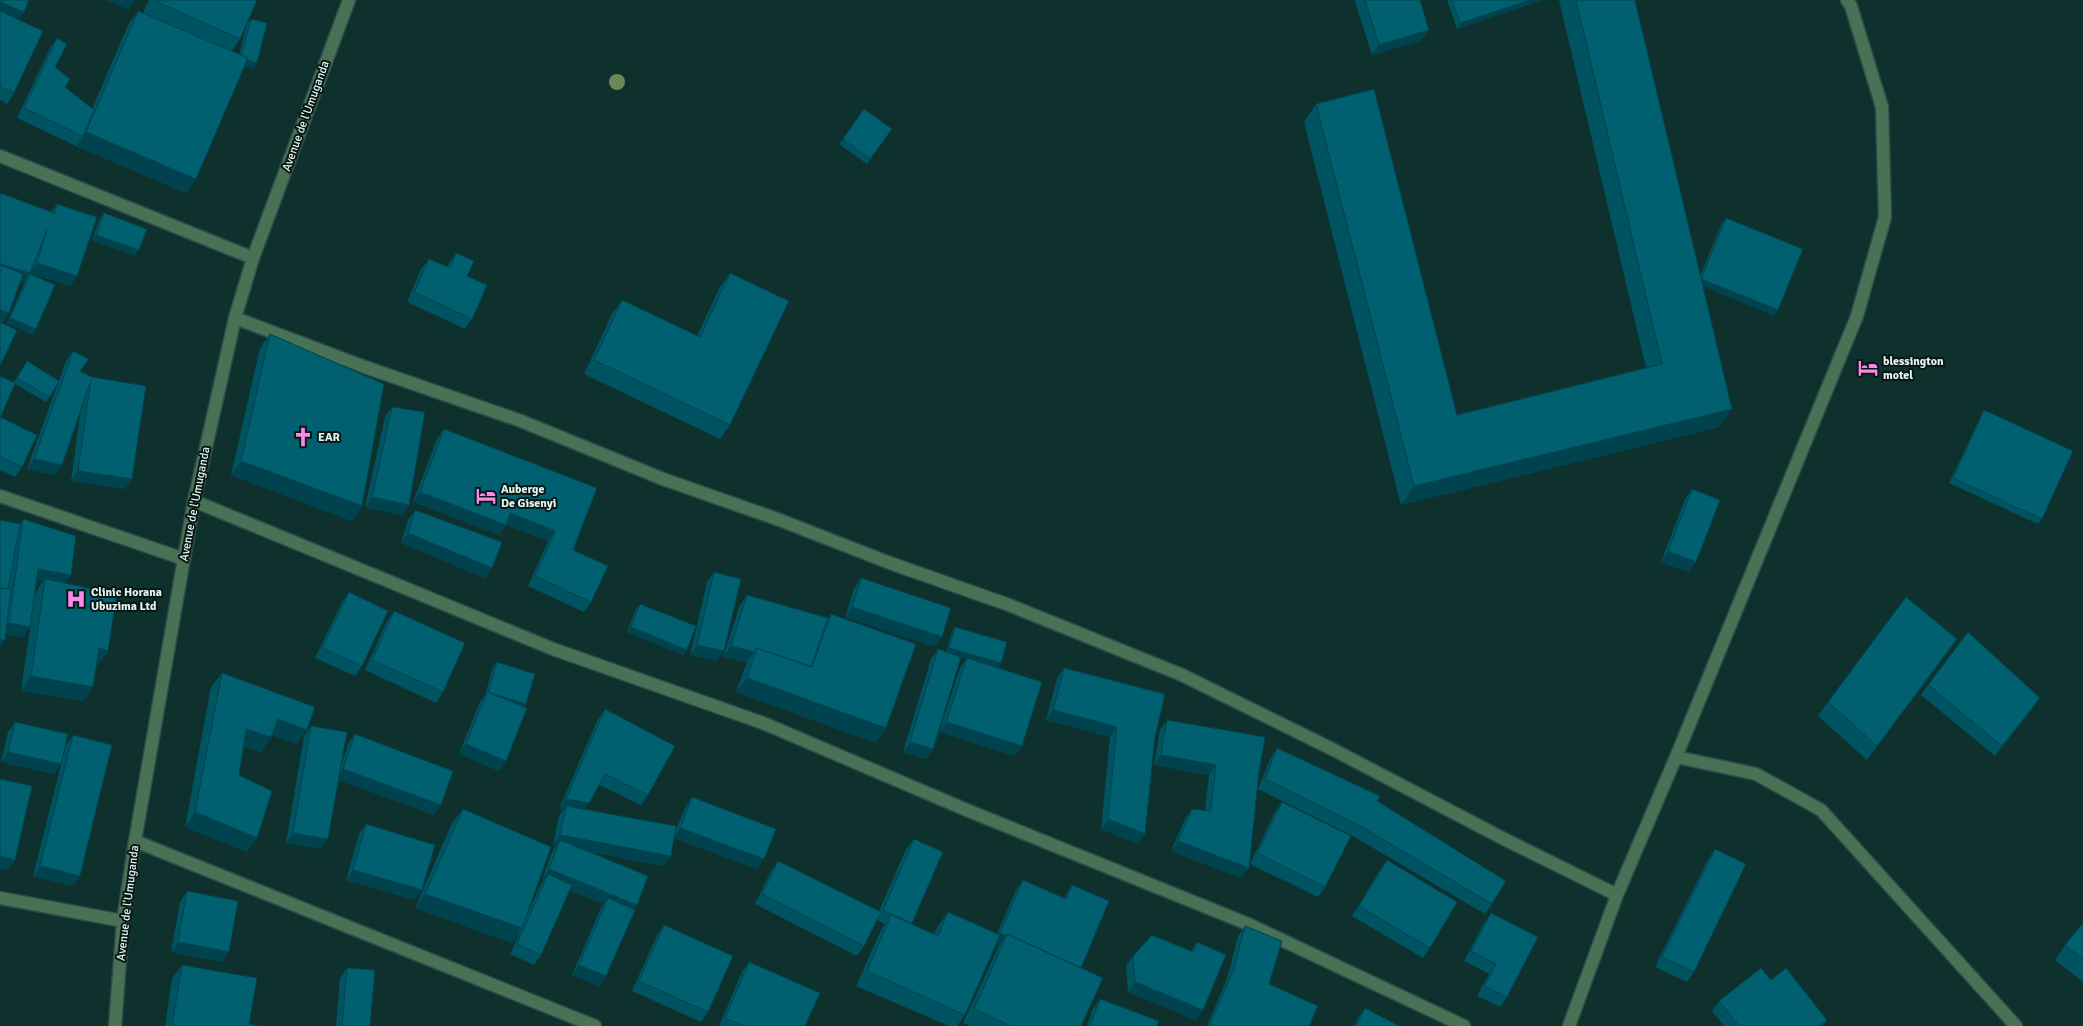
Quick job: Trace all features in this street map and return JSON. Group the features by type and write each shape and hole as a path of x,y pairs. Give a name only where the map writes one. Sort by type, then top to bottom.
{"street":[{"name":"Avenue de l'Umuganda","path":"115,1026 124,921 135,841 194,500 235,318 253,258 349,0"},
{"path":"1571,1025 1617,895 1676,757 1857,316 1885,217 1882,107 1852,6 1847,0"},
{"path":"0,156 253,258"},
{"path":"235,318 520,422 663,479 1009,605 1182,675 1334,750 1504,839 1617,895"},
{"path":"0,496 184,559"},
{"path":"194,500 553,649 763,723 969,811 1248,924 1464,1026"},
{"path":"1676,757 1756,774 1821,810 2016,1026"},
{"path":"135,841 595,1026"},
{"path":"0,898 124,921"}],"building":[{"path":"0,0 29,0 24,12 0,2"},
{"path":"153,0 257,0 240,39"},
{"path":"1365,0 1420,0 1429,30 1379,45"},
{"path":"1452,0 1531,0 1460,23"},
{"path":"1576,0 1635,0 1732,409 1414,486 1316,104 1374,89 1457,415 1662,364"},
{"path":"0,11 43,31 14,93 0,87"},
{"path":"138,11 248,58 196,179 86,132"},
{"path":"251,19 267,23 257,63 247,60 248,58 241,55"},
{"path":"57,38 67,44 55,67 70,79 65,87 94,110 83,136 24,108"},
{"path":"864,109 892,129 870,159 843,139"},
{"path":"0,193 54,213 57,204 97,217 77,276 37,263 47,230 30,273 0,264"},
{"path":"104,213 147,229 139,250 96,235"},
{"path":"1726,218 1803,249 1778,310 1701,279"},
{"path":"456,253 474,261 467,276 487,285 472,319 414,292 429,259 450,268"},
{"path":"0,265 23,274 9,313 0,310"},
{"path":"730,273 789,301 730,425 594,360 622,300 700,337"},
{"path":"30,274 55,285 36,329 10,318"},
{"path":"0,322 17,330 0,366"},
{"name":"EAR","path":"270,334 384,384 362,506 241,461"},
{"path":"73,351 89,359 80,371 92,377 146,386 132,479 78,471 91,380 62,465 34,459"},
{"path":"27,361 59,381 50,397 17,378"},
{"path":"0,376 15,383 1,416 0,415"},
{"path":"392,407 425,412 409,505 372,497"},
{"path":"1984,410 2073,451 2042,519 1953,478"},
{"path":"0,417 37,435 22,467 0,457"},
{"path":"444,429 597,488 573,550 608,566 591,602 535,576 555,531 510,513 506,525 420,492"},
{"path":"1692,489 1720,500 1696,562 1668,551"},
{"path":"415,510 502,542 492,568 408,533"},
{"path":"23,519 76,536 71,575 38,569 30,627 9,623"},
{"path":"0,520 20,524 8,589 0,588"},
{"path":"714,572 741,579 724,651 697,645"},
{"path":"861,578 951,608 942,637 852,607"},
{"path":"45,579 117,594 108,651 99,648 93,687 31,676"},
{"path":"0,588 11,589 5,640 0,640"},
{"path":"349,592 388,611 362,666 322,648"},
{"path":"747,595 828,618 811,667 757,648 754,652 731,646"},
{"path":"1906,597 1957,639 1877,746 1828,702"},
{"path":"640,604 696,626 687,650 631,627"},
{"path":"394,611 465,643 443,692 372,660"},
{"path":"831,614 916,644 886,728 747,678 757,648 812,667"},
{"path":"955,627 1007,642 1001,663 949,648"},
{"path":"1968,632 2040,698 2002,746 1928,685"},
{"path":"938,649 961,657 933,749 910,742"},
{"path":"967,658 1042,682 1022,746 946,722"},
{"path":"497,662 535,674 526,704 488,692"},
{"path":"1064,668 1165,694 1155,737 1145,834 1108,819 1117,727 1053,710"},
{"path":"222,673 315,707 307,730 278,719 271,737 246,729 239,775 272,791 257,838 195,812"},
{"path":"487,692 527,708 506,761 466,744"},
{"path":"605,709 675,746 648,795 605,774 589,803 566,799"},
{"path":"1167,720 1265,737 1259,772 1249,868 1178,841 1192,809 1211,811 1216,765 1161,755"},
{"path":"15,722 68,734 61,764 8,752"},
{"path":"311,726 347,732 328,839 293,833"},
{"path":"355,734 453,771 441,805 343,769"},
{"path":"73,735 112,745 80,876 40,866"},
{"path":"1277,748 1380,796 1377,801 1506,881 1492,904 1360,826 1265,779"},
{"path":"0,779 32,786 15,860 0,856"},
{"path":"692,797 776,829 764,859 680,828"},
{"path":"1282,802 1351,836 1325,887 1257,853"},
{"path":"566,806 676,826 671,856 560,835"},
{"path":"463,809 551,847 522,928 425,894"},
{"path":"366,824 435,845 422,890 353,870"},
{"path":"914,839 943,852 912,923 883,910"},
{"path":"560,840 648,876 637,905 549,869"},
{"path":"1715,849 1746,864 1694,972 1662,957"},
{"path":"1387,860 1457,902 1430,948 1359,906"},
{"path":"778,861 881,912 864,946 762,894"},
{"path":"548,874 572,885 541,955 517,944"},
{"path":"1023,880 1066,899 1072,885 1109,901 1081,968 1007,934 1007,936 1000,933"},
{"path":"187,891 238,901 229,952 178,942"},
{"path":"608,898 635,910 606,976 579,965"},
{"path":"948,912 1000,935 965,1015 867,971 891,915 938,936"},
{"path":"1491,913 1538,937 1507,997 1484,986 1496,964 1471,951"},
{"path":"2083,923 2083,959 2065,945"},
{"path":"664,925 733,956 708,1012 639,981"},
{"path":"1245,926 1282,941 1269,984 1318,1006 1309,1026 1209,1026 1234,969"},
{"path":"1007,934 1103,978 1081,1026 1011,1026 974,1009"},
{"path":"1152,935 1193,952 1197,942 1226,955 1203,1010 1135,982 1133,956"},
{"path":"749,962 820,993 805,1026 744,1026 725,1018"},
{"path":"182,965 257,978 249,1024 259,1026 172,1026"},
{"path":"347,968 375,970 370,1026 342,1026"},
{"path":"1761,968 1771,980 1786,968 1827,1020 1819,1026 1739,1026 1719,1001"},
{"path":"1100,999 1159,1021 1157,1026 1090,1026"},
{"path":"1365,1008 1399,1026 1356,1026"}],"place":[{"name":"blessington motel","path":"1868,368"},
{"name":"EAR","path":"303,437"},
{"name":"Auberge De Gisenyi","path":"486,496"},
{"name":"Clinic Horana Ubuzima Ltd","path":"76,599"}]}
